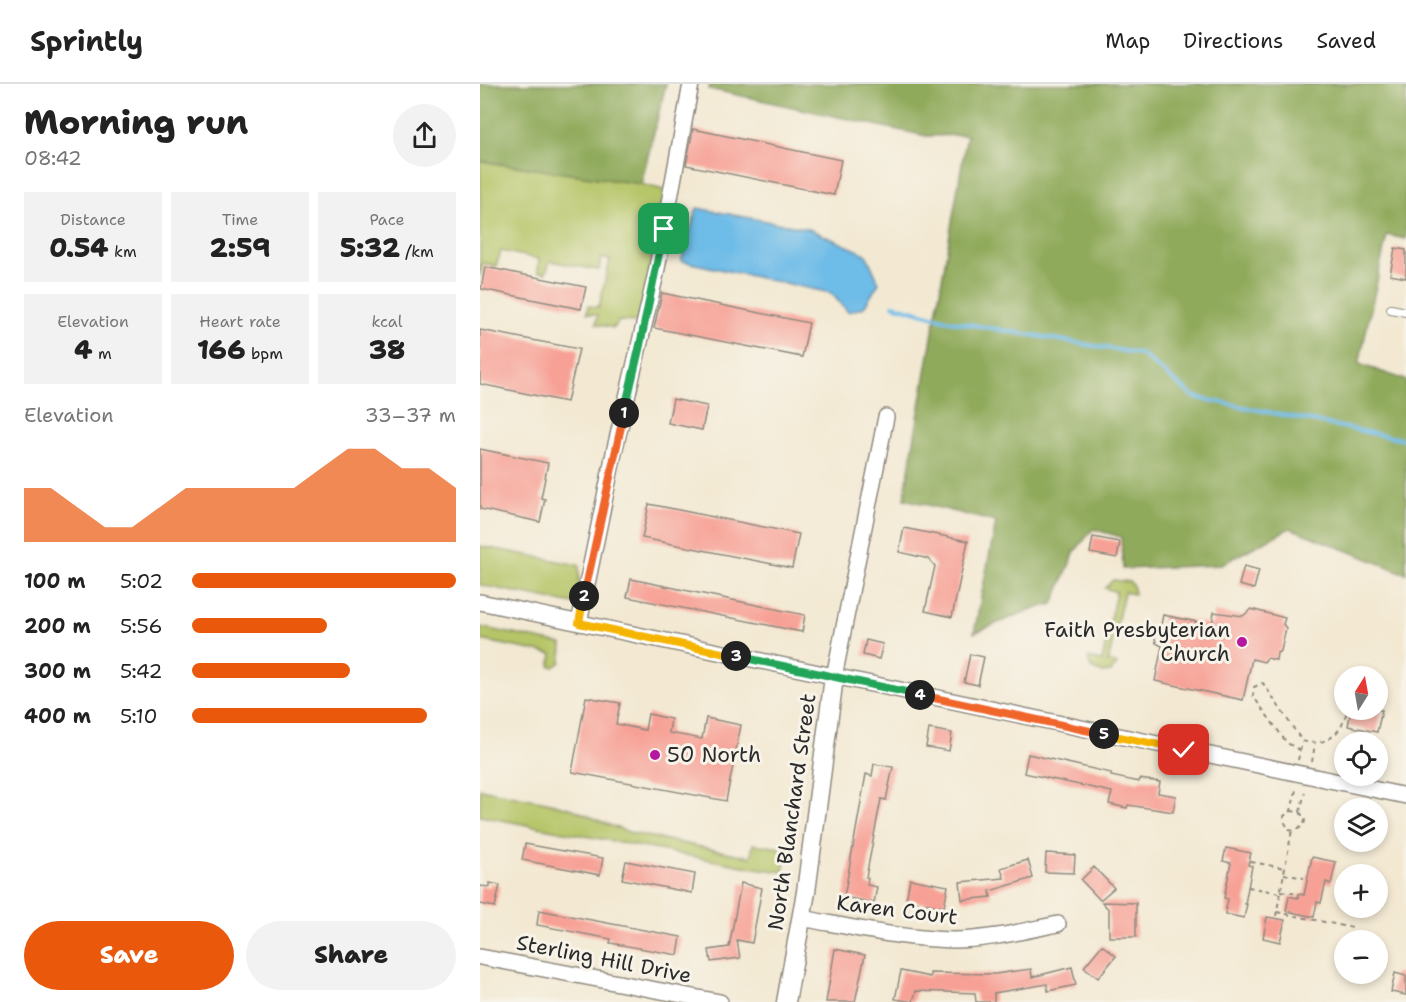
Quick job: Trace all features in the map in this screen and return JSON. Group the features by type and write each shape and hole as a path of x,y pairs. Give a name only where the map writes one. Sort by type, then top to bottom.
{"street":[{"path":"579,623 615,448 653,284 691,84"},
{"name":"North Blanchard Street","path":"786,1002 813,846 834,677 886,417"},
{"path":"480,602 1406,796"},
{"name":"Karen Court","path":"801,918 916,938 954,940 982,938 1058,924"},
{"name":"Sterling Hill Drive","path":"480,957 687,999 720,1002"}],"lane":[{"path":"1391,309 1406,312"}],"path":[{"path":"1300,750 1287,742 1280,733 1253,696 1254,687 1263,683 1302,741 1315,744 1331,737 1341,727 1343,720"},
{"path":"1298,759 1302,741"},
{"path":"1312,762 1315,744"},
{"path":"1296,790 1291,811 1284,816 1289,830 1295,831 1304,825 1305,820 1300,812 1305,792"},
{"path":"1291,811 1300,812"},
{"path":"1292,830 1277,914 1353,928"},
{"path":"1251,862 1285,868"},
{"path":"1284,874 1304,879"},
{"path":"1248,887 1297,894"}],"green space":[{"path":"480,84 666,84 641,184 480,161"},
{"path":"710,84 1406,84 1406,239 1387,235 1359,364 1406,380 1406,574 1290,528 1220,565 1123,569 1121,537 1093,529 1075,551 1053,604 1032,609 974,633 996,522 904,499 967,135 926,136 709,89"},
{"path":"480,161 641,184 664,190 661,214 648,213 647,226 656,238 638,322 619,321 614,328 596,324 598,315 587,313 588,306 599,307 610,260 601,258 599,270 550,261 546,273 538,272 539,259 501,251 496,266 483,263 480,276"},
{"path":"480,546 579,565 579,584 573,604 480,585"},
{"path":"1113,580 1130,582 1134,594 1124,592 1108,662 1117,664 1111,672 1103,673 1091,668 1088,658 1102,661 1116,592 1105,588"},
{"path":"480,627 562,644 561,662 554,667 550,666 552,654 480,640"},
{"path":"480,789 573,809 632,833 751,857 753,844 787,849 783,872 480,816"}],"water":[{"path":"697,208 809,229 866,254 879,283 864,307 848,312 831,293 681,261"}],"building":[{"path":"693,129 841,160 834,195 686,165"},
{"path":"1395,248 1406,250 1406,278 1390,275"},
{"path":"485,267 586,287 581,309 481,289"},
{"path":"662,293 809,323 802,357 654,328"},
{"path":"480,330 579,349 567,402 480,384"},
{"path":"673,399 707,406 702,430 668,423"},
{"path":"480,449 548,463 541,498 545,499 540,522 480,509"},
{"path":"649,504 799,534 792,568 642,538"},
{"path":"904,528 968,541 952,617 925,611 935,566 929,559 899,552"},
{"path":"1093,537 1120,542 1117,558 1090,553"},
{"path":"1244,566 1259,570 1254,589 1239,585"},
{"path":"631,579 805,615 802,632 627,597"},
{"path":"1251,609 1285,618 1283,624 1286,628 1281,651 1277,653 1276,660 1267,658 1264,662 1252,659 1243,700 1155,681 1162,646 1156,643 1154,633 1159,634 1163,615 1212,625 1214,612 1243,616"},
{"path":"866,640 883,644 879,659 863,655"},
{"path":"970,654 984,657 978,685 964,682"},
{"name":"50 North","path":"586,697 620,703 616,724 645,730 648,714 671,719 669,733 702,739 706,718 741,725 726,801 572,772"},
{"path":"1349,720 1380,720 1377,732 1348,726"},
{"path":"929,729 952,733 949,751 926,747"},
{"path":"1028,754 1111,773 1111,776 1139,782 1140,779 1160,782 1158,793 1176,796 1173,812 1109,804 1112,792 1024,773"},
{"path":"874,764 893,767 886,800 881,799 866,877 868,878 867,885 877,887 874,903 844,897 866,774 872,776"},
{"path":"525,844 603,858 600,875 522,860"},
{"path":"1226,848 1251,853 1248,865 1252,866 1244,918 1225,914 1228,899 1224,898 1231,863 1223,861"},
{"path":"1046,853 1075,855 1074,873 1045,872"},
{"path":"1312,857 1336,862 1331,884 1326,882 1321,903 1317,902 1314,917 1286,911 1289,896 1298,898 1299,894 1304,895"},
{"path":"1028,860 1033,878 990,891 991,897 962,900 960,882 1004,878 1001,868"},
{"path":"626,861 695,874 692,893 622,879"},
{"path":"1094,867 1114,888 1100,900 1081,880"},
{"path":"910,879 948,886 944,907 906,900"},
{"path":"490,883 500,885 495,907 480,904 480,886 490,887"},
{"path":"741,883 762,888 752,943 737,940 740,958 711,962 709,950 729,947"},
{"path":"1102,902 1136,903 1136,937 1109,937 1109,910"},
{"path":"539,910 681,937 678,955 610,943 611,939 537,925"},
{"path":"1267,917 1285,920 1280,942 1263,938"},
{"path":"1102,945 1116,956 1098,978 1084,967"},
{"path":"835,949 865,955 855,1002 826,1002"},
{"path":"1072,967 1076,985 1048,991 1047,984 994,993 994,1002 976,1002 975,993 916,991 913,1002 895,999 901,971 930,977 930,973 995,974 1031,969 1032,977"},
{"path":"1395,973 1406,976 1406,995 1391,992"}],"waterway":[{"path":"893,305 950,321 1141,354 1194,397 1406,440"}],"place":[{"name":"Faith Presbyterian Church","path":"1242,642"},
{"name":"50 North","path":"655,755"}],"route":[{"path":"664,229 656,274 593,548 579,623 1184,750"}]}
